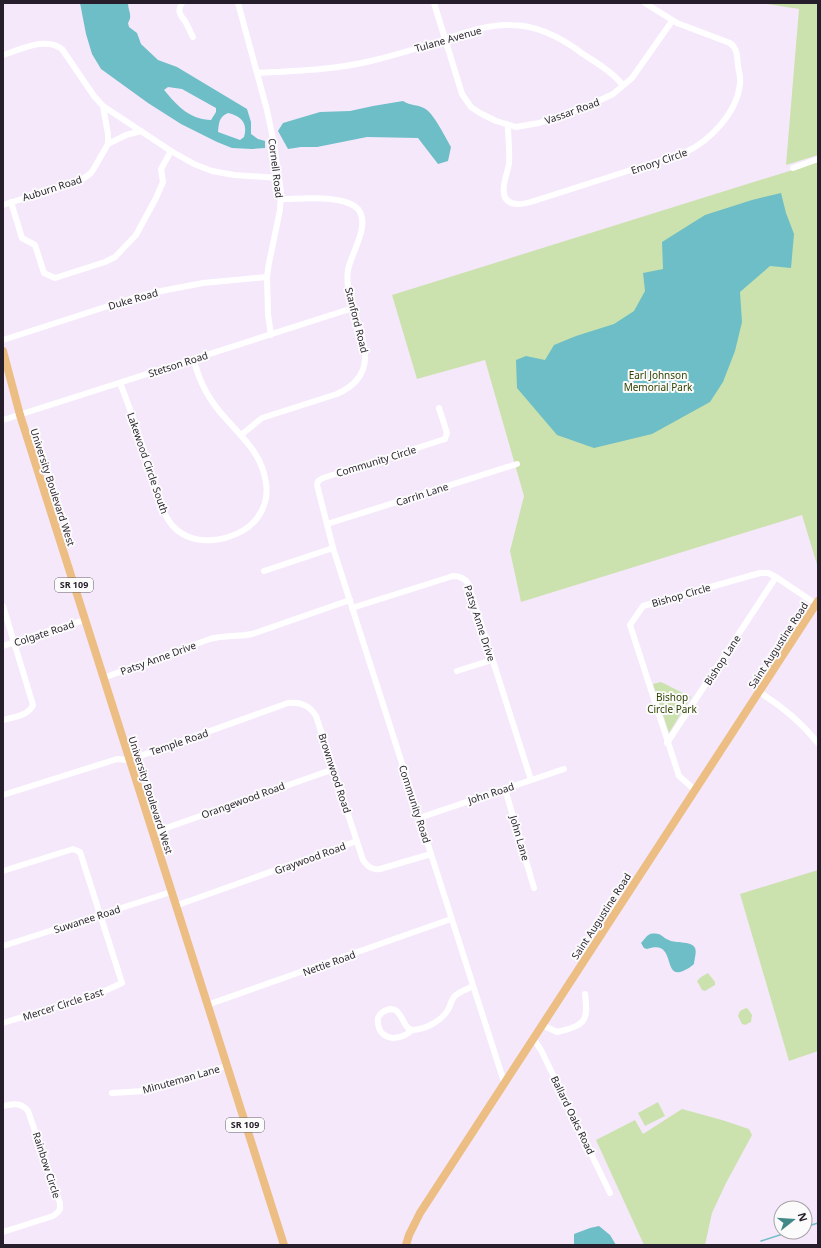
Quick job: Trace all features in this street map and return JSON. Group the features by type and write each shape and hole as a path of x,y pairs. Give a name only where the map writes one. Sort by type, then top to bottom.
{"main road":[{"name":"University Boulevard West","path":"3,351 20,415 284,1245"},
{"name":"Saint Augustine Road","path":"406,1245 416,1220 504,1082 817,603"}],"street":[{"path":"182,3 179,10 180,15 185,21 193,37"},
{"name":"Cornell Road","path":"238,3 269,117 279,178 281,199 267,276 268,314 271,335"},
{"path":"434,3 462,94 467,103 480,113 508,125"},
{"name":"Emory Circle","path":"508,125 509,156 504,189 506,198 513,204 521,205 684,153 697,147 711,136 730,112 741,83 736,50 730,43 672,21 644,3"},
{"name":"Vassar Road","path":"508,125 516,128 531,125 588,106 613,94 632,78 672,21"},
{"name":"Tulane Avenue","path":"257,72 320,69 350,65 389,56 468,32 511,25 532,28 568,43 608,71 623,85"},
{"path":"3,55 48,42 58,46 62,49 94,96 103,106 171,152 194,164 212,171 234,175 279,178"},
{"path":"103,106 108,134 108,144 126,135 141,131"},
{"name":"Auburn Road","path":"3,204 86,178 93,170 108,144"},
{"path":"11,202 22,238 35,244 44,273 55,278 115,257 136,235 163,182 161,169 171,152"},
{"path":"792,168 818,159"},
{"name":"Stanford Road","path":"240,435 262,418 337,394 348,388 360,376 365,366 366,355 349,294 348,274 350,262 362,229 362,220 358,210 346,202 336,200 281,199"},
{"name":"Duke Road","path":"3,340 133,298 161,291 202,283 267,276"},
{"name":"Stetson Road","path":"3,420 353,308"},
{"path":"194,360 198,377 203,387 215,405 240,435"},
{"name":"Lakewood Circle South","path":"120,383 135,422 162,508 172,525 178,531 187,536 202,541 209,541 239,533 257,519 265,504 266,483 262,469 254,451 240,435"},
{"name":"Community Circle","path":"327,524 317,485 318,481 445,439 447,433 439,408"},
{"name":"Carrin Lane","path":"327,524 517,464"},
{"name":"Community Road","path":"327,524 352,608 504,1082"},
{"path":"264,571 333,548"},
{"name":"Bishop Circle","path":"695,790 679,776 667,743 630,625 643,606 760,573 768,573 776,577 817,603"},
{"name":"Patsy Anne Drive","path":"352,608 453,576 459,576 465,579 468,583 531,780"},
{"name":"Bishop Lane","path":"667,743 776,577"},
{"name":"Patsy Anne Drive","path":"103,678 210,639 221,636 252,634 350,600"},
{"path":"3,606 32,702 30,710 27,713 3,720"},
{"name":"Colgate Road","path":"3,646 85,620"},
{"path":"457,672 492,660"},
{"path":"759,692 793,716 818,743"},
{"name":"Temple Road","path":"3,795 117,759 129,760 288,703 308,706"},
{"name":"Brownwood Road","path":"308,706 316,716 357,841"},
{"name":"Orangewood Road","path":"152,832 334,769"},
{"name":"John Road","path":"419,818 505,788 564,770"},
{"name":"John Lane","path":"505,788 534,888"},
{"name":"Graywood Road","path":"175,906 357,841 363,860 367,866 375,870 431,854"},
{"path":"3,871 73,849 80,852 100,915"},
{"name":"Suwanee Road","path":"3,946 171,892"},
{"name":"Mercer Circle East","path":"3,1023 98,994 122,983 100,915"},
{"name":"Nettie Road","path":"207,1005 451,919"},
{"path":"412,1030 409,1029 400,1013 394,1009 384,1011 378,1018 379,1026 382,1032 388,1037 394,1039 403,1037 412,1030 428,1026 442,1017 456,994 473,986"},
{"path":"542,1025 557,1032 568,1029 583,1021 586,1015 585,994"},
{"name":"Ballard Oaks Road","path":"533,1038 541,1050 610,1194"},
{"name":"Minuteman Lane","path":"112,1093 151,1089 226,1066"},
{"name":"Rainbow Circle","path":"3,1106 20,1104 25,1106 28,1111 56,1191 60,1209 56,1215 3,1232"}],"green space":[{"path":"760,3 818,3 818,155 786,165 799,9"},
{"name":"Earl Johnson Memorial Park","path":"818,162 818,568 802,515 521,602 510,551 524,496 485,360 417,379 392,295"},
{"name":"Bishop Circle Park","path":"661,682 691,697 669,733 653,684"},
{"path":"818,870 818,1051 789,1061 740,894"},
{"path":"708,973 715,982 715,985 705,991 702,990 697,981"},
{"path":"746,1008 752,1015 751,1022 745,1025 742,1024 738,1016 740,1011"},
{"path":"658,1102 665,1116 645,1126 638,1113"},
{"path":"682,1109 749,1129 752,1135 726,1183 712,1213 705,1245 644,1245 596,1140 635,1120 643,1134"}],"water":[{"path":"80,3 128,3 130,15 128,23 129,27 137,33 141,44 158,60 177,67 247,109 251,122 251,134 258,139 265,141 265,148 232,148 181,124 148,103 101,69 92,54 86,34","holes":["168,87 182,89 216,108 216,112 211,120 197,118 185,111 174,102 164,90","228,113 237,116 243,121 245,132 244,137 240,140 218,132 220,120"]},
{"path":"403,101 424,108 433,117 451,147 448,161 438,164 418,138 367,137 317,147 288,149 278,131 283,123 320,112 350,111"},
{"path":"781,193 786,213 794,234 791,268 770,266 740,292 742,322 735,351 723,382 710,402 652,434 594,448 557,435 517,388 516,360 526,356 545,360 554,345 576,336 614,324 634,311 645,291 643,273 663,269 662,242 705,215 752,200"},
{"path":"650,934 660,935 671,941 691,944 695,948 696,952 694,964 683,971 677,972 673,970 666,954 662,949 656,947 647,949 644,948 641,943"},
{"path":"599,1226 610,1235 616,1245 574,1245 574,1234"}],"waterway":[{"path":"813,1225 818,1223"},
{"path":"761,1241 773,1237"}]}
